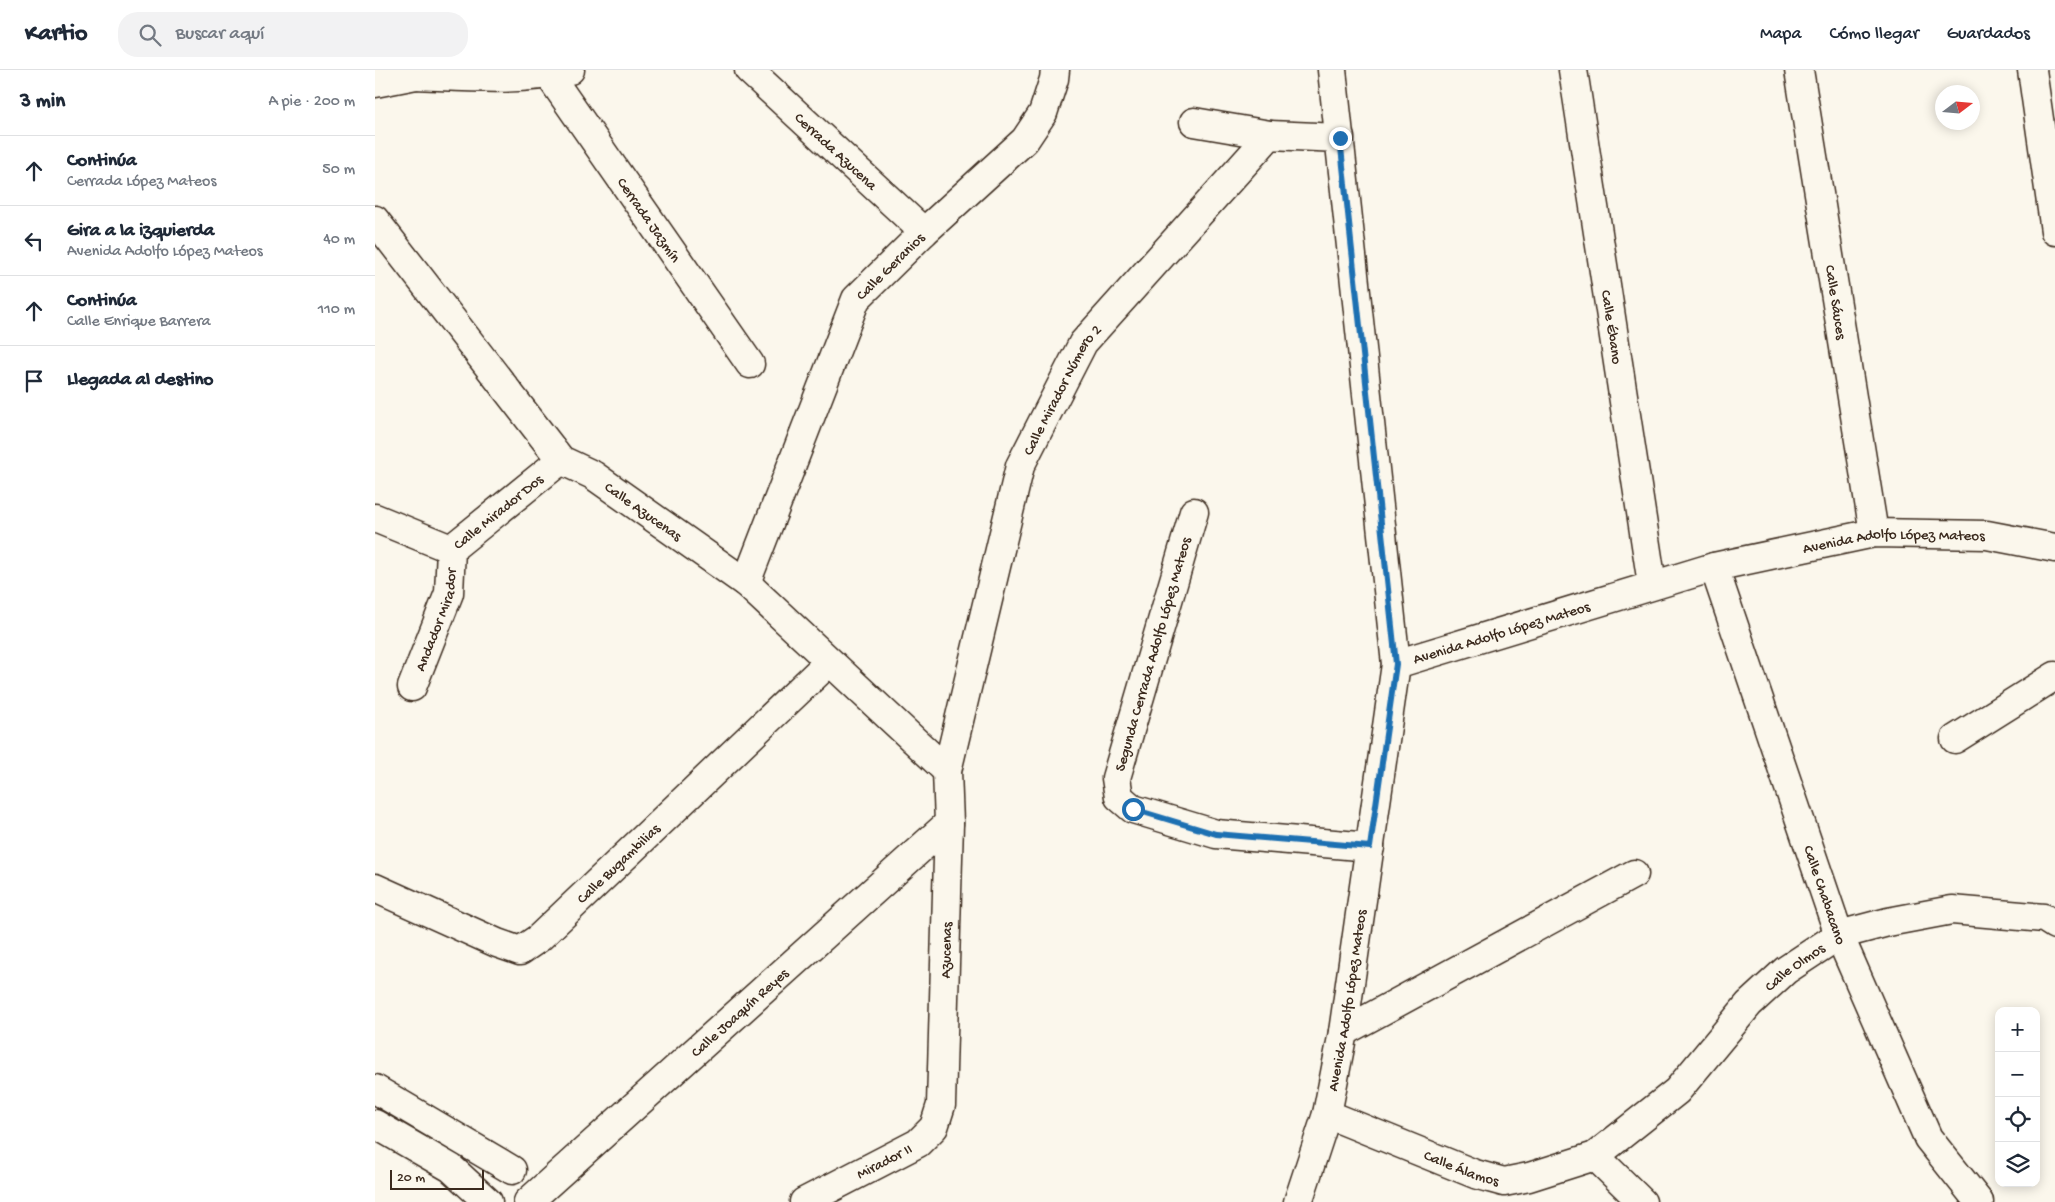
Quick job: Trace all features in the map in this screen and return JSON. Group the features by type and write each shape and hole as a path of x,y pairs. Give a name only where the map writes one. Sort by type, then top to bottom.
{"street":[{"name":"Cerrada Azucena","path":"749,70 924,232"},
{"name":"Calle Geranios","path":"746,583 856,299 924,232 1025,140 1043,114 1055,70"},
{"path":"1333,70 1396,664"},
{"name":"Calle Ébano","path":"1573,70 1652,584"},
{"name":"Calle Sáuces","path":"1799,70 1874,533"},
{"path":"2032,70 2055,231"},
{"path":"375,83 414,72 483,78 560,73"},
{"name":"Cerrada Jazmín","path":"560,73 750,364"},
{"path":"1195,122 1270,135 1340,138"},
{"name":"Calle Mirador Número 2","path":"947,771 1020,466 1083,343 1270,135"},
{"name":"Calle Azucenas","path":"375,220 561,460 593,476 746,583 947,771"},
{"name":"Calle Mirador Dos","path":"375,518 451,549 561,460"},
{"name":"Segunda Cerrada Adolfo López Mateos","path":"1194,512 1116,778 1119,797 1133,809 1216,834 1370,847"},
{"name":"Avenida Adolfo López Mateos","path":"1298,1202 1327,1114 1343,1032 1396,664 1652,584 1714,567 1874,533 1987,535 2055,548"},
{"name":"Andador Mirador","path":"412,687 449,593 451,549"},
{"name":"Calle Chabacano","path":"1714,567 1839,935 1929,1138 1979,1202"},
{"name":"Calle Bugambilias","path":"375,888 497,943 521,951 539,938 829,662"},
{"path":"1955,739 2055,676"},
{"name":"Azucenas","path":"934,1127 941,1105 949,823 947,771"},
{"name":"Calle Joaquín Reyes","path":"528,1202 949,823"},
{"path":"1343,1032 1633,874"},
{"name":"Calle Olmos","path":"1595,1156 1677,1091 1749,1004 1786,970 1839,935 1888,922 1952,910 2051,918"},
{"path":"375,1089 512,1170"},
{"name":"Calle Álamos","path":"1327,1114 1475,1174 1504,1182 1529,1177 1595,1156"},
{"path":"375,1124 451,1168 488,1202"},
{"name":"Mirador II","path":"804,1202 917,1143 934,1127"},
{"path":"1595,1156 1642,1202"}],"route":[{"path":"1133,809 1216,834 1370,847 1396,664 1340,138"}]}
